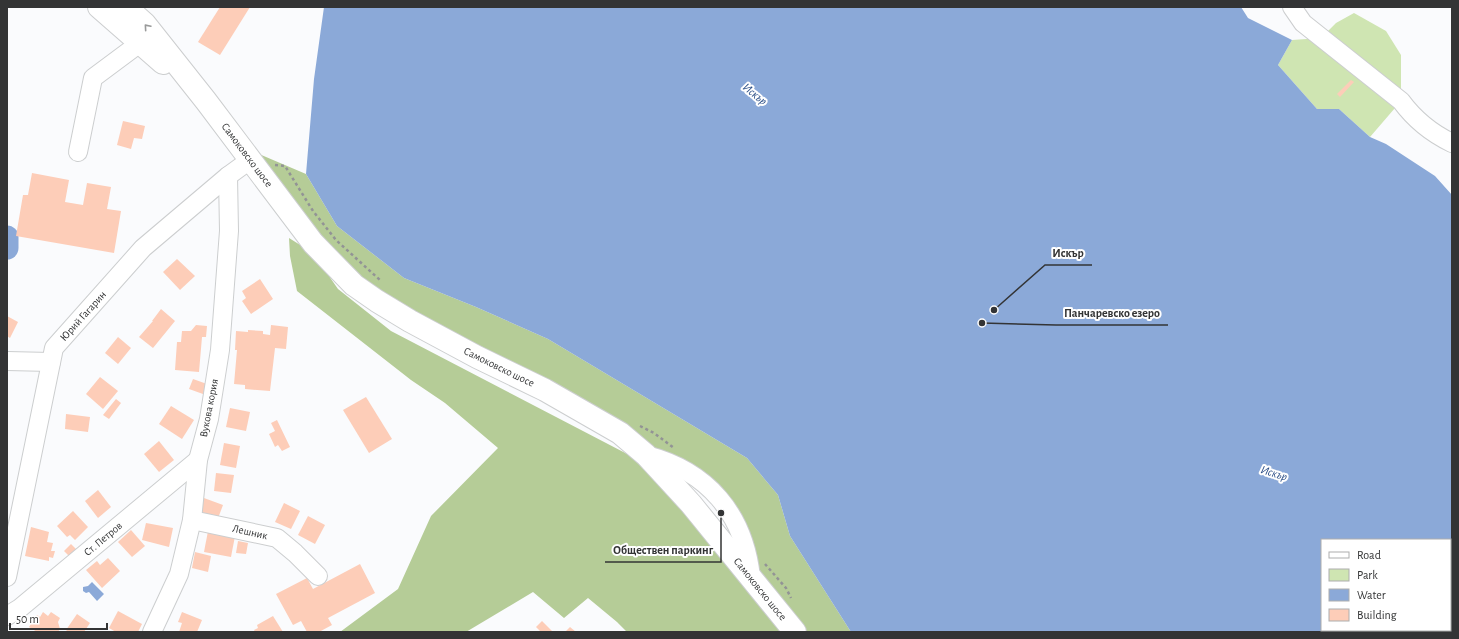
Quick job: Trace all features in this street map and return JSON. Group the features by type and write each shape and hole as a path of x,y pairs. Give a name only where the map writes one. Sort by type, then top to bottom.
{"main road":[{"name":"Самоковско шосе","path":"99,7 206,101"},
{"name":"Самоковско шосе","path":"126,7 145,24 206,101 313,243 354,285 410,322 545,390 620,433 646,455 691,504 795,632"}],"street":[{"path":"1292,7 1303,23 1401,102 1411,116 1436,136 1452,143"},
{"path":"78,152 92,78 140,43"},
{"name":"Юрий Гагарин","path":"8,574 54,348 143,248 228,176 250,160"},
{"name":"Вукова кория","path":"152,632 179,574 192,520 198,460 209,419 220,350 229,232 228,176"},
{"path":"7,361 51,362"},
{"name":"Ст. Петров","path":"7,616 20,608 198,460"},
{"name":"Лешник","path":"192,520 277,538 295,553 318,576"}],"path":[{"path":"250,160 285,166 313,211 336,240 385,284"},
{"path":"633,423 654,433 676,449"}],"green space":[{"path":"1354,13 1386,31 1401,55 1401,101 1370,137 1339,109 1317,109 1278,65 1292,40 1321,38 1336,23"},
{"path":"259,154 306,174 337,226 404,278 476,307 548,339 747,458 778,495 790,536 851,632 798,632 759,576 758,562 750,533 744,519 728,495 717,483 692,464 651,447 381,296 317,236"},
{"path":"289,238 313,253 338,289 391,331 631,456 712,541 784,632 627,632 588,598 564,618 533,592 466,632 340,632 398,589 431,516 498,448 445,403 411,380 297,291 290,256"}],"water":[{"path":"324,7 1241,7 1248,18 1292,40 1278,65 1317,109 1339,109 1370,137 1386,144 1435,176 1452,195 1452,632 851,632 790,536 778,495 747,458 548,339 476,307 404,278 337,226 306,174 314,79"},
{"path":"92,582 104,594 97,601 89,592 86,593 83,591 83,587 88,586"}],"building":[{"path":"220,7 250,7 220,55 198,42"},
{"path":"1351,80 1354,82 1340,97 1337,94"},
{"path":"123,121 145,126 142,139 134,138 131,149 117,145"},
{"path":"32,173 69,180 65,202 83,205 87,183 111,187 107,209 121,211 114,253 16,236 23,195 28,195"},
{"path":"177,259 195,276 180,290 163,272"},
{"path":"260,279 273,299 251,314 242,301 246,298 242,291"},
{"path":"161,309 175,321 153,348 139,337"},
{"path":"7,316 18,322 10,338 7,336"},
{"path":"196,325 207,326 206,337 202,337 199,372 175,370 177,342 181,342 182,331 191,331"},
{"path":"271,325 288,327 286,349 275,348 270,391 245,389 245,385 234,384 237,350 235,350 236,331 263,331 263,334 270,335"},
{"path":"118,337 131,348 118,364 105,353"},
{"path":"100,377 118,391 103,409 86,394"},
{"path":"193,379 207,384 203,394 189,389"},
{"path":"366,397 392,439 369,453 343,410"},
{"path":"116,399 121,403 109,419 103,415"},
{"path":"171,406 194,420 182,439 159,424"},
{"path":"230,408 250,412 246,431 226,427"},
{"path":"66,414 90,417 88,432 65,429"},
{"path":"277,420 290,447 282,451 278,445 275,447 269,434 275,431 271,423"},
{"path":"159,441 174,460 159,472 144,454"},
{"path":"224,443 240,446 236,468 220,465"},
{"path":"216,473 234,475 231,493 214,491"},
{"path":"98,490 111,507 98,518 85,501"},
{"path":"204,498 223,505 217,521 198,514"},
{"path":"284,503 300,511 291,529 275,522"},
{"path":"73,511 88,527 75,540 70,535 67,537 57,526"},
{"path":"308,516 325,525 315,544 298,535"},
{"path":"146,523 173,528 169,547 142,540"},
{"path":"31,527 49,532 47,542 53,543 51,551 55,551 53,558 49,557 49,561 25,556"},
{"path":"131,530 145,546 132,557 118,542"},
{"path":"208,531 235,536 231,557 204,552"},
{"path":"238,541 248,543 246,554 236,553"},
{"path":"71,544 78,551 71,558 64,551"},
{"path":"195,552 211,556 208,572 192,568"},
{"path":"108,558 120,571 102,588 86,570 97,561 100,565"},
{"path":"360,564 375,593 328,618 332,625 319,632 307,632 301,621 293,625 276,594 307,578 313,589"},
{"path":"118,611 142,624 138,632 116,632 109,628"},
{"path":"43,612 48,616 51,612 60,618 58,622 60,629 58,632 37,632 29,627 37,615 40,617"},
{"path":"182,612 202,620 197,632 179,632 182,623 178,622"},
{"path":"77,614 90,623 84,632 68,632 66,630"},
{"path":"273,616 283,632 255,632 254,630 258,628 257,625"},
{"path":"542,621 553,632 541,632 536,627"},
{"path":"570,627 576,632 565,632"}],"waterway":[{"path":"7,237 7,248"}],"place":[{"name":"Искър","path":"994,310"},
{"name":"Панчаревско езеро","path":"982,323"},
{"name":"Обществен паркинг","path":"721,513"}]}
